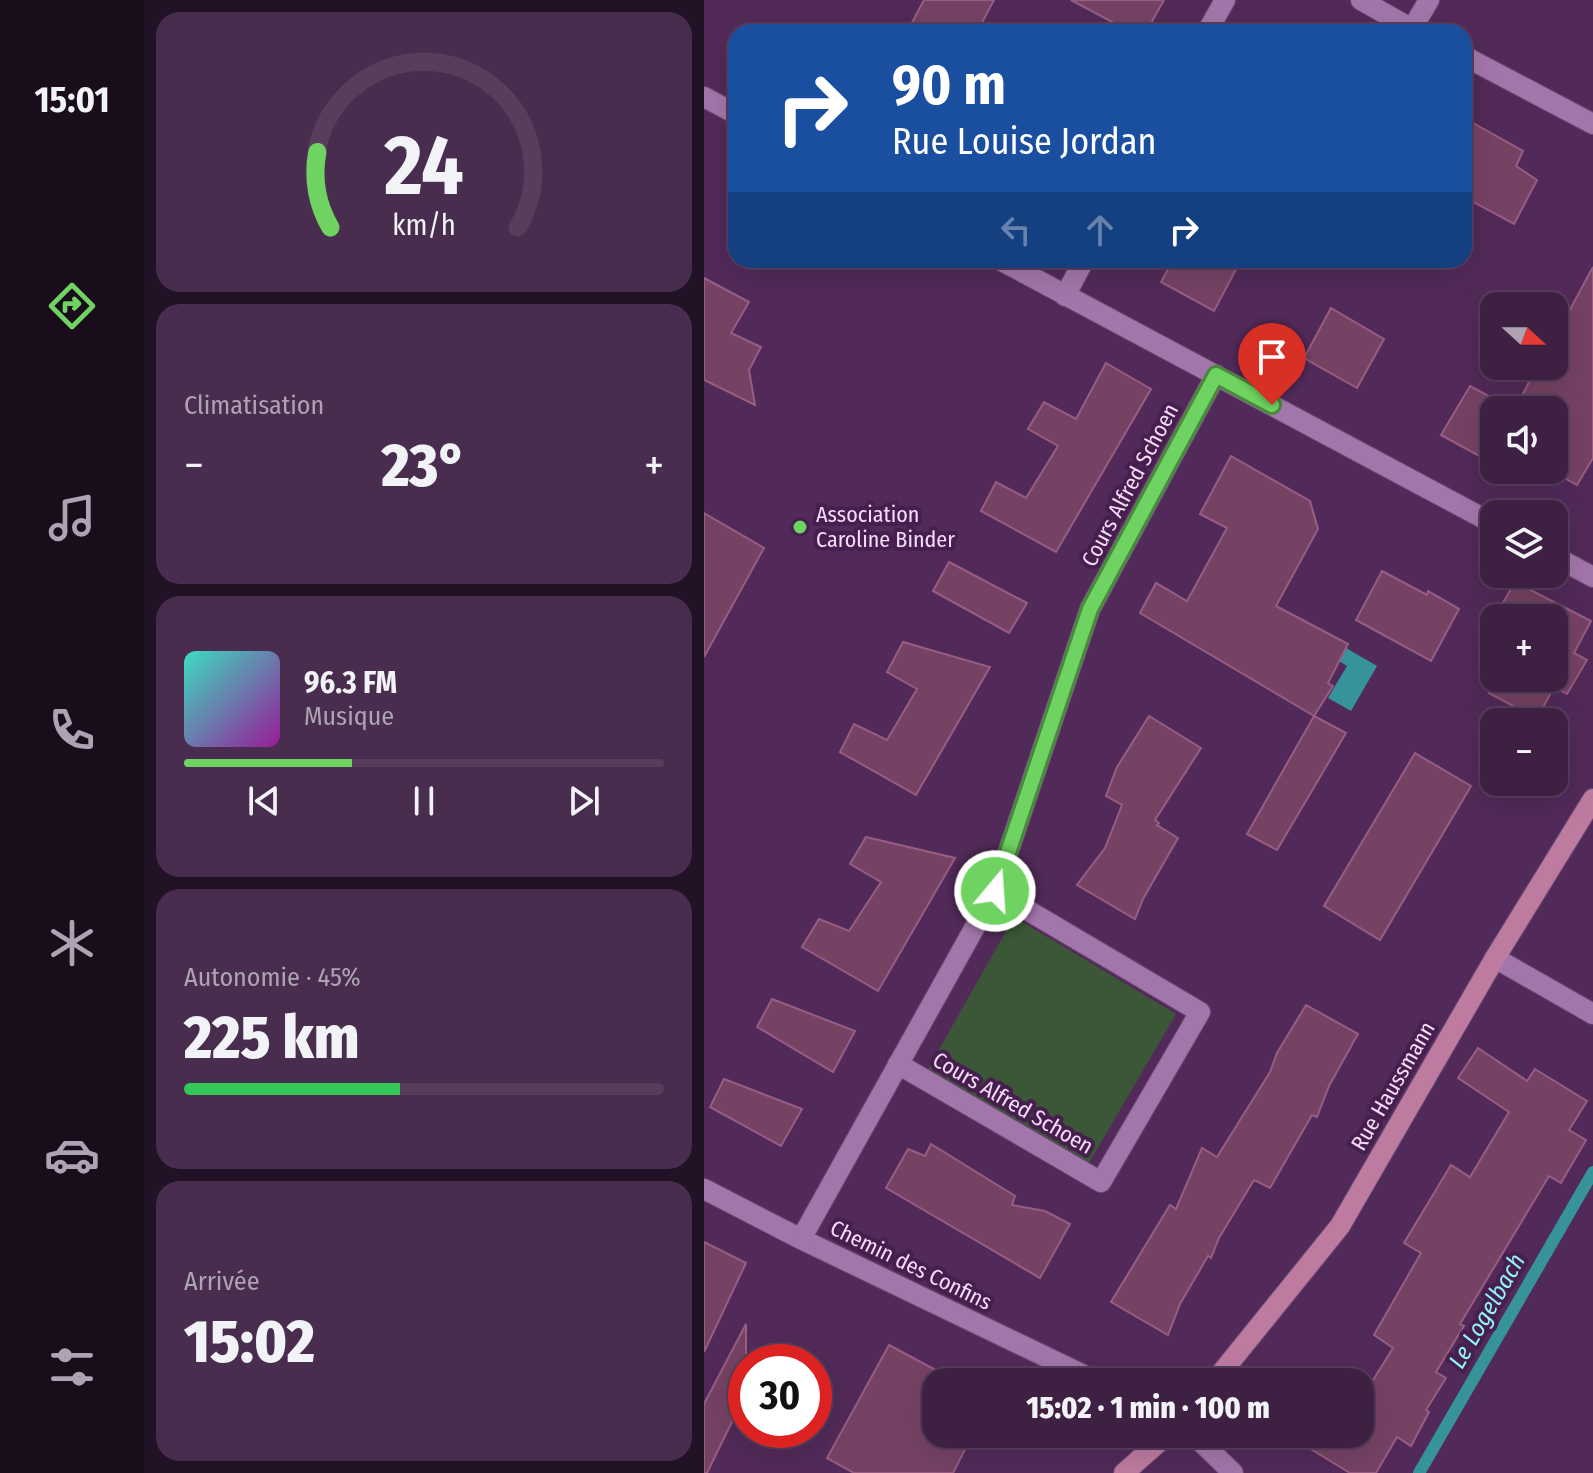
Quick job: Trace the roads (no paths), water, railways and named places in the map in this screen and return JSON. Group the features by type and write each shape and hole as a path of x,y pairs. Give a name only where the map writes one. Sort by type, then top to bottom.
{"street":[{"path":"1212,24 1225,0"},
{"path":"1361,0 1403,24"},
{"path":"1418,24 1429,0"},
{"path":"1472,60 1593,124"},
{"path":"704,97 728,110"},
{"path":"1014,268 1480,516"},
{"path":"1065,296 1080,268"},
{"name":"Cours Alfred Schoen","path":"801,1239 995,891 1090,609 1216,375"},
{"path":"1568,564 1593,577"},
{"name":"Rue Haussmann","path":"1225,1368 1340,1226 1495,958 1593,799"},
{"name":"Cours Alfred Schoen","path":"898,1064 1101,1182 1200,1012 995,891"},
{"path":"1495,958 1593,1014"},
{"name":"Chemin des Confins","path":"704,1189 1069,1368"},
{"path":"1124,1473 1152,1448"},
{"path":"1207,1448 1233,1473"}],"waterway":[{"name":"Le Logelbach","path":"1419,1473 1593,1172"}],"place":[{"name":"Association Caroline Binder","path":"800,527"}]}
